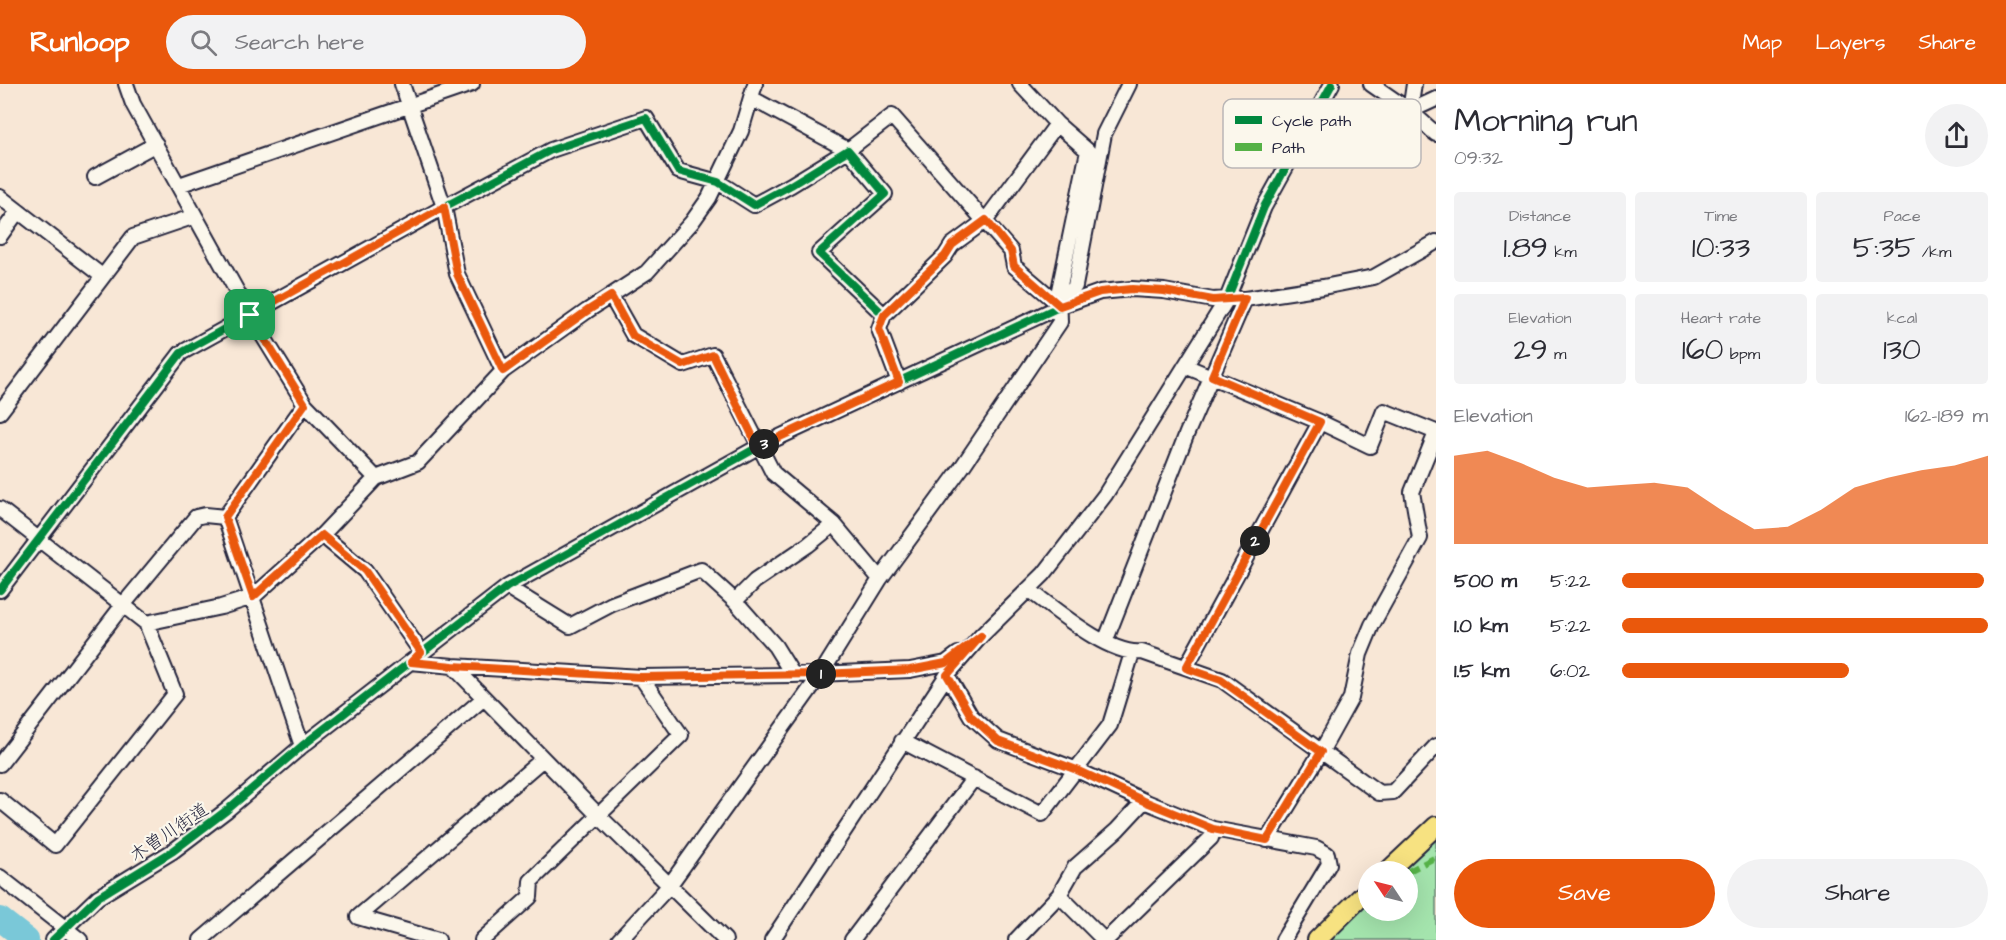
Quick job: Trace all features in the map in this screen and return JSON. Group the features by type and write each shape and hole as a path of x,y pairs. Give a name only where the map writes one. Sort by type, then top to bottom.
{"main road":[{"path":"1399,861 1436,826"},
{"path":"1317,940 1358,900"}],"street":[{"path":"126,84 133,104 250,315 305,404 376,478"},
{"path":"402,84 444,207 457,274 503,371"},
{"path":"179,185 472,84"},
{"path":"618,940 669,886 821,674 880,579 962,466 1060,322 1059,290 1088,151 1057,124 1020,84"},
{"path":"1060,306 1075,286 1104,134 1129,84"},
{"path":"1324,99 1332,84"},
{"path":"1371,84 1393,99"},
{"path":"1412,99 1414,84"},
{"path":"146,623 221,607 253,597 322,535 376,478 418,462 503,371 587,311 647,272 692,222 718,182 741,130 753,91 848,150 885,194 819,253 884,315"},
{"path":"1421,106 1436,99"},
{"path":"0,590 181,353 551,150 646,118 678,171 718,182 754,205 848,150 892,116 986,220 1011,251 1014,266 1060,306"},
{"path":"1421,121 1436,134"},
{"path":"899,382 879,329 884,315 945,256 952,245 986,220 1057,124"},
{"path":"96,177 156,144"},
{"path":"772,940 947,675 981,636 1044,574 1105,495 1227,299 1264,207 1286,168"},
{"path":"0,197 102,276"},
{"path":"0,236 18,211"},
{"path":"0,412 133,237 195,216"},
{"name":"木曽川街道","path":"53,940 98,897 173,851 507,587 758,447 1060,306 1100,292 1132,289 1164,291 1213,300 1323,287 1374,277 1435,243"},
{"path":"611,296 633,336 683,365 713,355 773,473 834,524 880,579"},
{"path":"1105,642 1245,298"},
{"path":"1185,366 1320,422 1370,446 1384,411 1436,433 1412,492 1420,538 1371,625 1360,654 1351,698 1267,840"},
{"path":"225,517 305,404"},
{"path":"1186,668 1320,422"},
{"path":"0,509 146,623 175,694 55,845 0,800"},
{"path":"0,764 123,605 196,517 205,515 225,517"},
{"path":"225,517 302,747"},
{"path":"735,601 754,581 808,545 834,524"},
{"path":"322,535 365,571 416,657 453,666 641,677 793,675 910,670 946,663 981,636"},
{"path":"507,587 570,626 612,604 701,570 735,601 775,646 793,675"},
{"path":"1029,590 1095,638 1132,653 1142,652 1221,680 1379,793 1393,792 1436,746"},
{"path":"902,741 1042,814 1110,724 1132,653"},
{"path":"453,666 598,815 725,940"},
{"path":"947,675 971,716 998,741 1077,770 1213,829 1316,848 1327,854 1329,864 1283,940"},
{"path":"482,940 530,897 531,881 681,735 641,677"},
{"path":"201,940 484,698"},
{"path":"438,940 357,917 543,759"},
{"path":"852,940 974,778"},
{"path":"1016,940 1059,895 1075,867 1117,830 1144,801"},
{"path":"1059,895 1105,940 1211,838 1213,829"},
{"path":"0,877 80,940"}],"green space":[{"path":"1436,826 1436,940 1317,940 1358,900 1358,921 1418,921 1418,861 1398,861"}],"waterway":[{"path":"0,919 27,940"}],"marked path":[{"path":"1418,866 1436,857"}],"cycle path":[{"path":"1324,99 1332,84"},
{"path":"0,590 181,353 551,150 646,118 678,171 718,182 754,205 848,150 885,194 819,253 884,315 879,329 899,382"},
{"path":"53,940 98,897 173,851 227,810 302,746 507,587 758,447 1061,306 1100,292 1132,289 1164,291 1213,300 1227,299 1264,207 1286,168"}],"route":[{"path":"444,207 457,274 503,371 611,296 633,336 683,365 713,355 758,447 899,382 879,329 884,315 945,256 952,245 986,220 1011,251 1014,266 1060,306 1100,292 1132,289 1164,291 1213,300 1245,298 1212,376 1320,422 1186,668 1221,680 1321,752 1267,840 1213,829 1077,770 998,741 971,716 947,675 981,636 946,663 910,670 641,677 411,662 421,652 365,571 322,535 253,597 225,517 305,404 250,315 444,207"}]}
